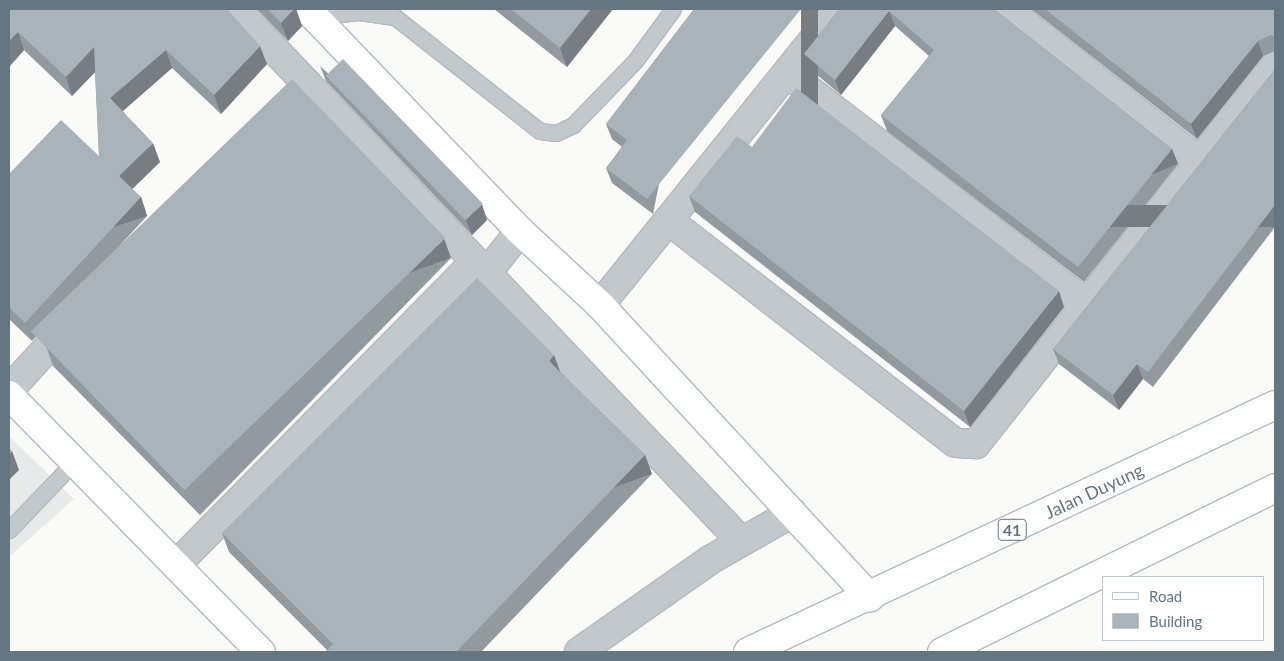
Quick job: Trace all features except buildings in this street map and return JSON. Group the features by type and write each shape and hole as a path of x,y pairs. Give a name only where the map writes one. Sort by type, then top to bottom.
{"main road":[{"path":"310,13 520,231 600,305 870,598"},
{"path":"9,395 178,564 261,652"},
{"name":"Jalan Duyung","path":"748,652 870,598 1275,406"},
{"path":"942,652 1275,488"}],"street":[{"path":"236,9 299,73 481,268 741,541"},
{"path":"600,305 788,74 838,9"},
{"path":"1006,9 1199,160"},
{"path":"280,94 299,73 353,57"},
{"path":"668,220 956,443 976,444 1084,303 1275,66"},
{"path":"788,74 1084,303"},
{"path":"178,564 520,231"},
{"path":"9,390 88,304"},
{"path":"579,652 741,541 792,514"}],"lane":[{"path":"310,13 359,12 395,17 540,131 556,133 573,125 635,61 673,9"},
{"path":"9,530 76,460"}],"shaded area":[{"path":"9,436 74,499 9,557"}]}
